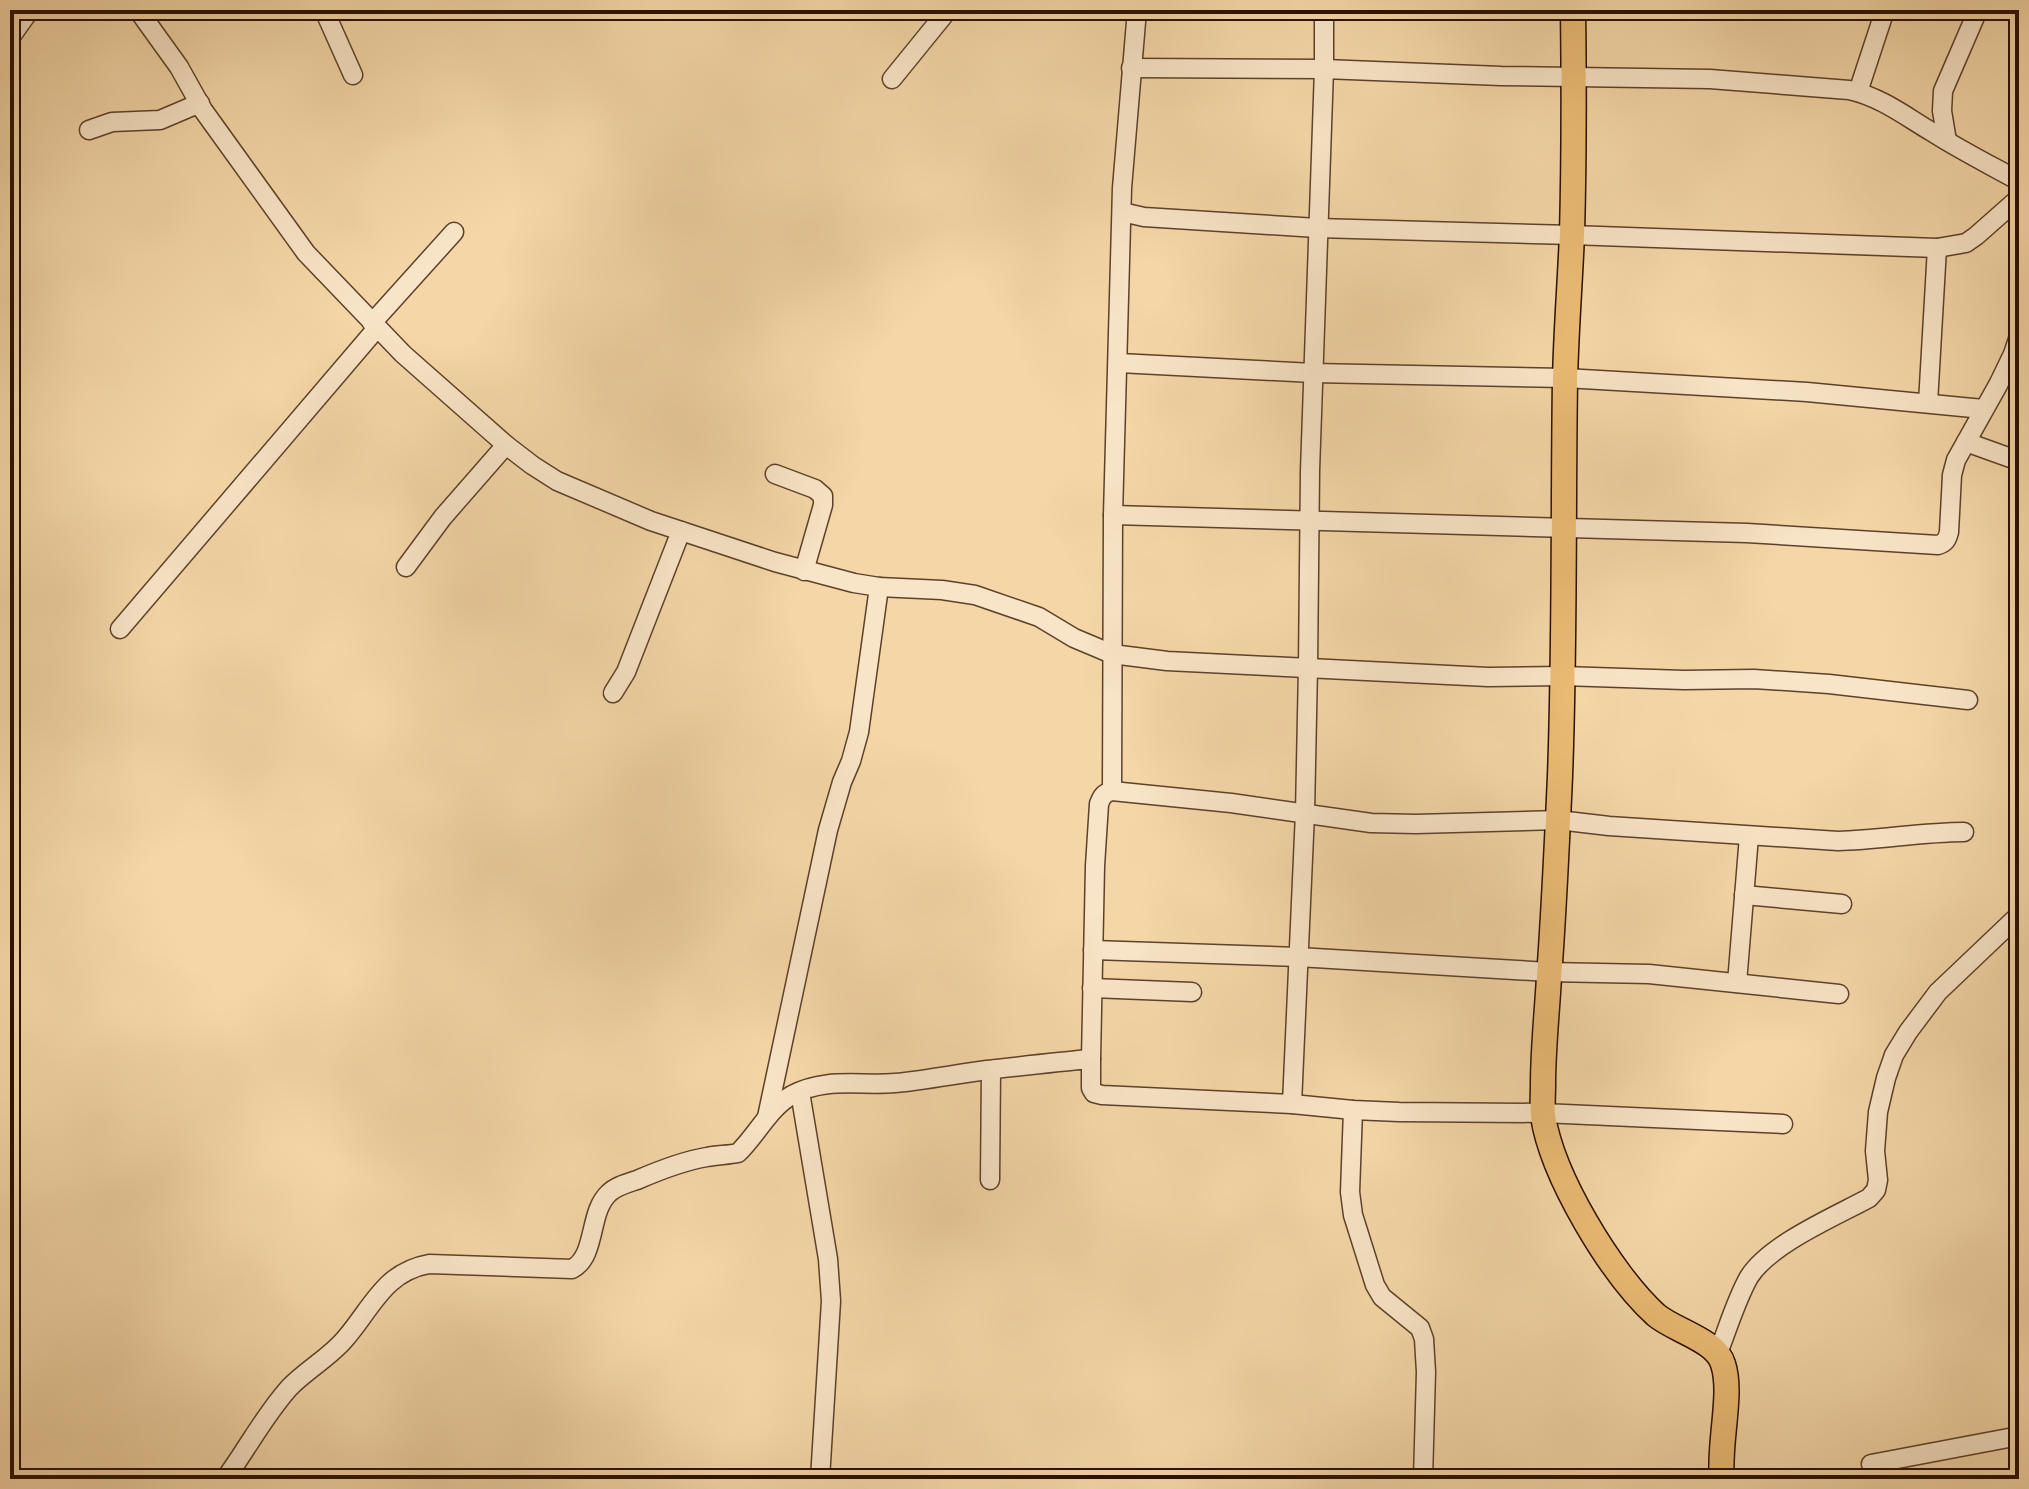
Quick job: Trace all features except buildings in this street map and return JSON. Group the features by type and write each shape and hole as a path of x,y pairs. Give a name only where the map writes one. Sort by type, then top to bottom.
{"main road":[{"path":"1573,10 1572,235 1565,378 1563,676 1543,1113 1559,1170 1589,1227 1624,1277 1660,1318 1711,1345 1724,1364 1727,1384 1721,1452 1722,1479"}],"street":[{"path":"10,38 30,10"},
{"path":"138,10 306,253 374,325 403,354 532,465 557,481 609,504 804,571 879,587 975,595 1039,617 1074,638 1112,654 1167,661 1488,677 1754,679 1968,700"},
{"path":"324,10 353,75"},
{"path":"892,79 948,10"},
{"path":"1112,791 1113,515 1122,212 1137,10"},
{"path":"1292,1104 1305,813 1313,373 1324,10"},
{"path":"1858,92 1885,10"},
{"path":"1947,141 1942,111 1943,91 1978,10"},
{"path":"1131,68 1324,69 1501,76 1710,79 1820,87 1858,92 1897,110 2019,181"},
{"path":"89,130 112,122 160,120 200,103"},
{"path":"1122,212 1144,217 1317,228 1937,248 1966,243 2019,198"},
{"path":"120,629 454,232"},
{"path":"1928,403 1937,248"},
{"path":"1113,515 1747,533 1938,545 1947,540 1949,532 1952,475 1956,460 2013,354 2019,336"},
{"path":"1119,363 1313,373 1565,378 1807,392 1983,409"},
{"path":"1966,442 2019,461"},
{"path":"406,567 443,517 506,445"},
{"path":"775,474 815,489 823,496 804,571"},
{"path":"613,693 626,672 681,531"},
{"path":"767,1117 828,830 859,732 879,587"},
{"path":"1783,1124 1543,1113 1353,1110 1094,1093 1091,1088 1091,1059 1095,866 1099,804 1103,795 1112,791 1231,803 1371,823 1558,820 1838,841 1964,832"},
{"path":"1737,983 1749,836"},
{"path":"1744,895 1842,904"},
{"path":"1718,1353 1744,1289 1759,1265 1799,1235 1869,1198 1876,1190 1878,1112 1894,1055 1938,992 1969,961 2016,923"},
{"path":"1093,950 1649,974 1839,994"},
{"path":"1092,988 1192,992"},
{"path":"225,1479 291,1386 344,1340 377,1296 405,1271 429,1264 572,1269 583,1261 601,1204 609,1193 662,1169 691,1160 738,1153 767,1117 800,1092 831,1083 892,1083 1091,1059"},
{"path":"990,1180 991,1070"},
{"path":"800,1092 828,1259 831,1301 820,1479"},
{"path":"1353,1110 1351,1204 1375,1285 1382,1297 1420,1328 1424,1339 1423,1479"},
{"path":"1871,1464 2019,1436"}]}
